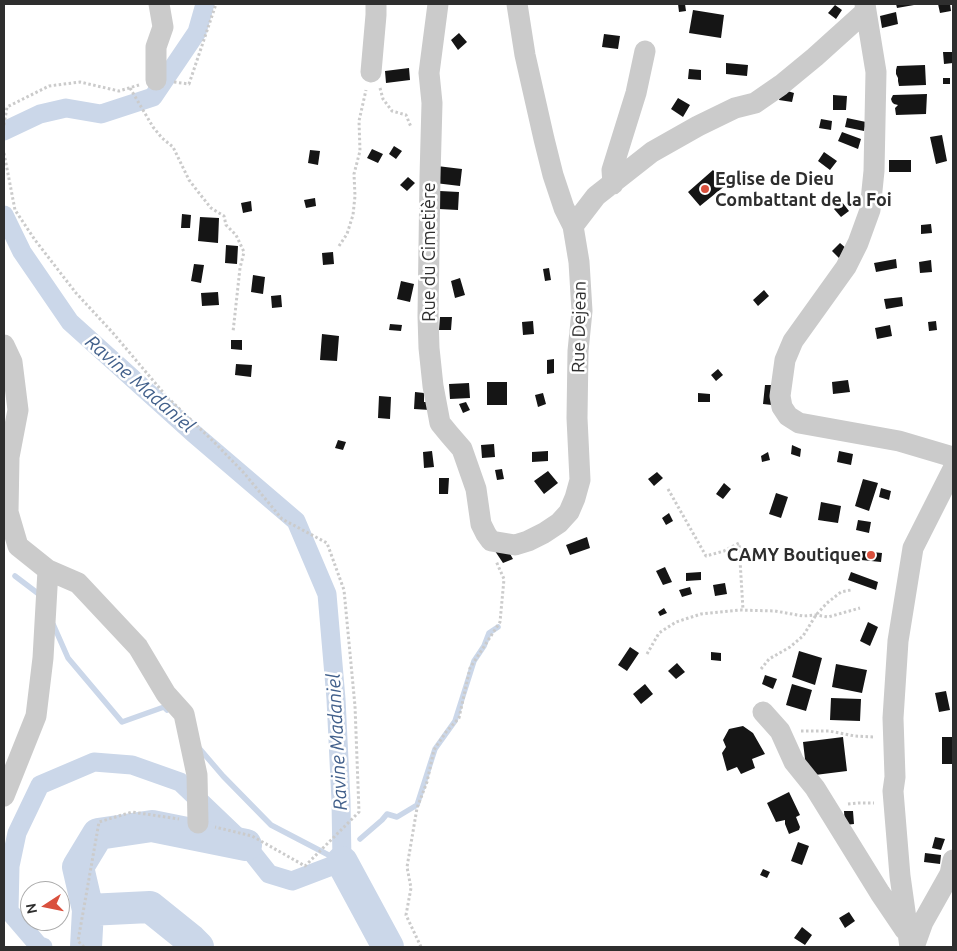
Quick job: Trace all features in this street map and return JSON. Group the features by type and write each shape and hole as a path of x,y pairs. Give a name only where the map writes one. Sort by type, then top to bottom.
{"street":[{"path":"156,80 156,47 163,27 159,4"},
{"path":"371,72 376,4"},
{"name":"Rue du Cimetière","path":"438,4 429,73 432,103 430,138 429,348 433,386 440,423 462,449 476,489 481,524 491,542"},
{"name":"Rue Dejean","path":"491,542 514,545 528,541 559,523 569,512 580,480 577,418 578,351 582,311 579,262 573,226 564,208 544,139 525,55 517,4"},
{"path":"573,226 596,196 652,152 735,108 755,102 781,85 816,57 866,8"},
{"path":"866,8 876,72 874,171 870,210 858,243 846,268 792,341 785,360 780,396 782,406 788,416 798,423 899,441 953,458"},
{"path":"613,184 612,170 636,93 645,51"},
{"path":"4,345 12,362 18,410 9,457 8,512 18,546 48,570 78,583 138,647 166,694 184,714 197,775 198,823"},
{"path":"910,943 900,876 893,791 895,777 893,718 898,641 913,548 953,469"},
{"path":"4,796 36,716 44,658 48,570"},
{"path":"763,712 780,731 794,762 831,814 910,943"},
{"path":"910,943 950,874 953,860"}],"path":[{"path":"4,125 7,107 49,86 80,82 119,91 156,80 189,84 216,4"},
{"path":"371,72 383,98 392,111 406,115 412,129 430,138"},
{"path":"339,246 347,234 354,215 354,174 360,150 359,121 371,72"},
{"path":"130,88 153,127 173,147 189,180 199,194 211,208 224,216 226,226 236,235 244,252 240,268 233,332"},
{"path":"4,153 15,210 40,248 76,293 113,333 166,397 244,473 282,519 327,543 344,590 355,706 359,812 305,866 252,836 179,818 132,812 99,822 78,941 84,947"},
{"path":"668,489 706,556 724,551 739,543 743,610"},
{"path":"421,947 406,915 411,888 407,867 417,808 427,782 434,750 446,732 459,718 470,668 500,622 504,579 494,557 491,542"},
{"path":"762,668 769,659 790,647 803,636 816,614 827,603 841,592 851,590"},
{"path":"647,654 659,633 676,622 701,614 743,610 775,611 803,616 816,614 828,617 860,608"},
{"path":"780,731 829,731 877,738 894,735"},
{"path":"831,814 838,807 859,803 878,803 893,791"}],"building":[{"path":"678,4 685,4 686,11 679,12"},
{"path":"896,4 914,4 914,5 897,8"},
{"path":"938,4 950,4 951,11 940,13"},
{"path":"835,5 842,10 836,19 828,13"},
{"path":"693,10 724,15 721,38 689,33"},
{"path":"896,12 898,24 882,28 880,16"},
{"path":"459,33 467,42 458,50 451,40"},
{"path":"604,34 620,36 618,49 602,47"},
{"path":"943,52 953,52 953,63 944,64"},
{"path":"726,63 748,65 747,76 726,74"},
{"path":"925,65 926,85 899,86 896,74 897,66"},
{"path":"409,68 410,80 386,83 385,71"},
{"path":"689,69 701,70 701,80 688,79"},
{"path":"943,78 950,78 950,84 943,84"},
{"path":"781,89 794,93 792,102 779,100"},
{"path":"927,94 926,114 896,115 895,108 898,105 892,102 893,95"},
{"path":"833,95 847,96 846,110 833,110"},
{"path":"678,98 690,105 683,117 671,109"},
{"path":"847,118 866,122 864,131 845,127"},
{"path":"821,119 832,121 831,130 819,128"},
{"path":"842,132 861,139 858,149 838,141"},
{"path":"942,135 947,161 936,164 930,137"},
{"path":"394,146 402,151 396,159 389,154"},
{"path":"372,149 383,154 378,163 367,158"},
{"path":"310,150 320,151 318,165 308,163"},
{"path":"824,152 837,161 830,170 818,161"},
{"path":"889,160 911,160 911,172 889,172"},
{"path":"437,166 462,169 460,186 435,183"},
{"path":"713,170 726,185 700,206 688,192"},
{"path":"408,177 415,183 407,191 400,185"},
{"path":"440,191 459,192 458,210 439,209"},
{"path":"315,198 316,206 306,208 304,200"},
{"path":"251,201 252,211 243,213 241,203"},
{"path":"842,202 849,211 841,217 834,209"},
{"path":"182,214 191,215 190,228 181,228"},
{"path":"200,217 219,218 218,243 198,241"},
{"path":"931,224 932,233 921,234 921,225"},
{"path":"840,243 847,249 839,258 832,251"},
{"path":"226,245 238,246 237,264 225,263"},
{"path":"333,252 334,264 323,265 322,253"},
{"path":"896,259 897,268 876,272 874,263"},
{"path":"931,260 932,272 920,273 919,262"},
{"path":"194,264 204,265 201,283 191,281"},
{"path":"549,268 551,280 545,281 543,269"},
{"path":"253,275 265,277 263,294 251,292"},
{"path":"460,278 465,295 455,298 451,281"},
{"path":"401,281 414,284 410,302 397,299"},
{"path":"764,290 769,296 758,306 753,300"},
{"path":"218,292 219,305 202,306 201,293"},
{"path":"281,295 282,307 272,308 271,296"},
{"path":"902,297 903,306 886,309 884,299"},
{"path":"440,317 452,317 451,330 439,330"},
{"path":"533,321 534,334 523,335 522,322"},
{"path":"936,321 937,330 929,331 928,322"},
{"path":"390,324 402,325 401,331 389,330"},
{"path":"890,325 892,336 877,339 875,328"},
{"path":"322,334 339,336 337,361 320,360"},
{"path":"231,340 242,340 242,350 231,349"},
{"path":"554,359 554,373 547,374 547,360"},
{"path":"236,364 252,365 251,377 235,375"},
{"path":"718,369 723,375 716,381 711,375"},
{"path":"848,380 850,392 833,394 832,382"},
{"path":"487,382 507,382 507,405 487,405"},
{"path":"469,383 470,398 450,399 449,384"},
{"path":"765,385 774,385 772,405 763,404"},
{"path":"415,392 424,393 424,402 431,402 430,410 414,409"},
{"path":"543,393 546,404 538,407 535,395"},
{"path":"698,393 710,394 710,402 698,402"},
{"path":"379,396 391,397 390,419 378,418"},
{"path":"466,402 470,410 463,413 459,404"},
{"path":"338,440 346,442 343,450 335,448"},
{"path":"494,444 495,457 482,458 481,445"},
{"path":"792,445 801,449 800,457 791,454"},
{"path":"432,451 434,467 424,468 423,452"},
{"path":"548,451 548,461 532,462 532,452"},
{"path":"839,451 853,454 851,465 837,462"},
{"path":"768,452 770,460 762,462 761,456"},
{"path":"502,469 504,479 497,480 495,470"},
{"path":"548,471 558,483 544,494 534,481"},
{"path":"657,472 663,478 654,486 648,479"},
{"path":"439,478 449,478 448,494 439,494"},
{"path":"863,479 878,483 869,511 855,506"},
{"path":"724,483 731,489 723,499 716,494"},
{"path":"881,488 891,491 889,500 879,497"},
{"path":"776,493 788,497 781,518 769,514"},
{"path":"821,502 841,506 838,523 818,520"},
{"path":"669,513 673,521 666,525 662,518"},
{"path":"858,520 871,522 869,533 856,530"},
{"path":"587,537 590,548 570,555 566,545"},
{"path":"505,545 513,559 503,563 495,551"},
{"path":"862,551 882,553 881,562 861,560"},
{"path":"665,567 672,582 663,585 656,571"},
{"path":"701,572 701,580 686,581 686,573"},
{"path":"851,572 878,582 876,590 848,580"},
{"path":"725,583 727,594 715,596 713,585"},
{"path":"690,587 692,594 682,597 679,590"},
{"path":"664,608 667,613 660,616 658,612"},
{"path":"868,622 878,627 870,646 860,641"},
{"path":"630,647 639,653 627,671 618,665"},
{"path":"799,651 822,658 815,685 792,677"},
{"path":"711,652 721,653 721,661 711,660"},
{"path":"677,663 685,672 676,679 668,671"},
{"path":"836,664 867,670 862,693 832,687"},
{"path":"765,675 777,679 773,689 762,684"},
{"path":"645,684 653,694 641,704 633,694"},
{"path":"792,684 812,690 806,711 786,705"},
{"path":"946,691 950,710 939,712 935,693"},
{"path":"831,698 861,699 860,721 830,720"},
{"path":"743,726 753,733 765,754 752,759 755,768 741,774 737,767 727,771 722,753 726,747 723,740 729,729"},
{"path":"843,737 847,771 807,776 803,742"},
{"path":"942,737 953,737 953,764 942,764"},
{"path":"789,792 800,815 796,817 800,827 799,830 789,834 785,820 776,822 767,803"},
{"path":"844,811 853,811 854,824 845,825"},
{"path":"935,837 945,839 941,850 932,848"},
{"path":"798,842 809,846 802,865 791,861"},
{"path":"925,853 941,855 940,864 924,862"},
{"path":"763,869 770,872 767,878 760,875"},
{"path":"849,912 855,921 845,928 839,918"},
{"path":"802,927 812,935 805,945 794,938"}],"waterway":[{"name":"Ravine Madaniel","path":"4,131 40,114 66,108 101,114 153,97 197,32 205,4"},
{"name":"Ravine Madaniel","path":"4,215 22,252 70,322 192,432 296,521 327,594 336,699 342,862 292,881 269,874 246,845 180,782 132,765 94,762 40,785 17,833 10,866 9,911 39,946 43,947"},
{"path":"15,576 40,595"},
{"path":"53,624 68,658 122,722 164,707 167,710"},
{"path":"360,839 387,814 397,817 417,805 435,749 455,721 474,661 484,646 489,633 498,627"},
{"path":"199,748 223,776 271,825 342,862"},
{"path":"88,910 78,867 98,834 152,826 246,845"},
{"path":"342,862 388,947"},
{"path":"86,947 88,910 150,907 198,947"}],"place":[{"name":"Eglise de Dieu Combattant de la Foi","path":"705,189"},
{"name":"CAMY Boutique","path":"871,555"}]}
